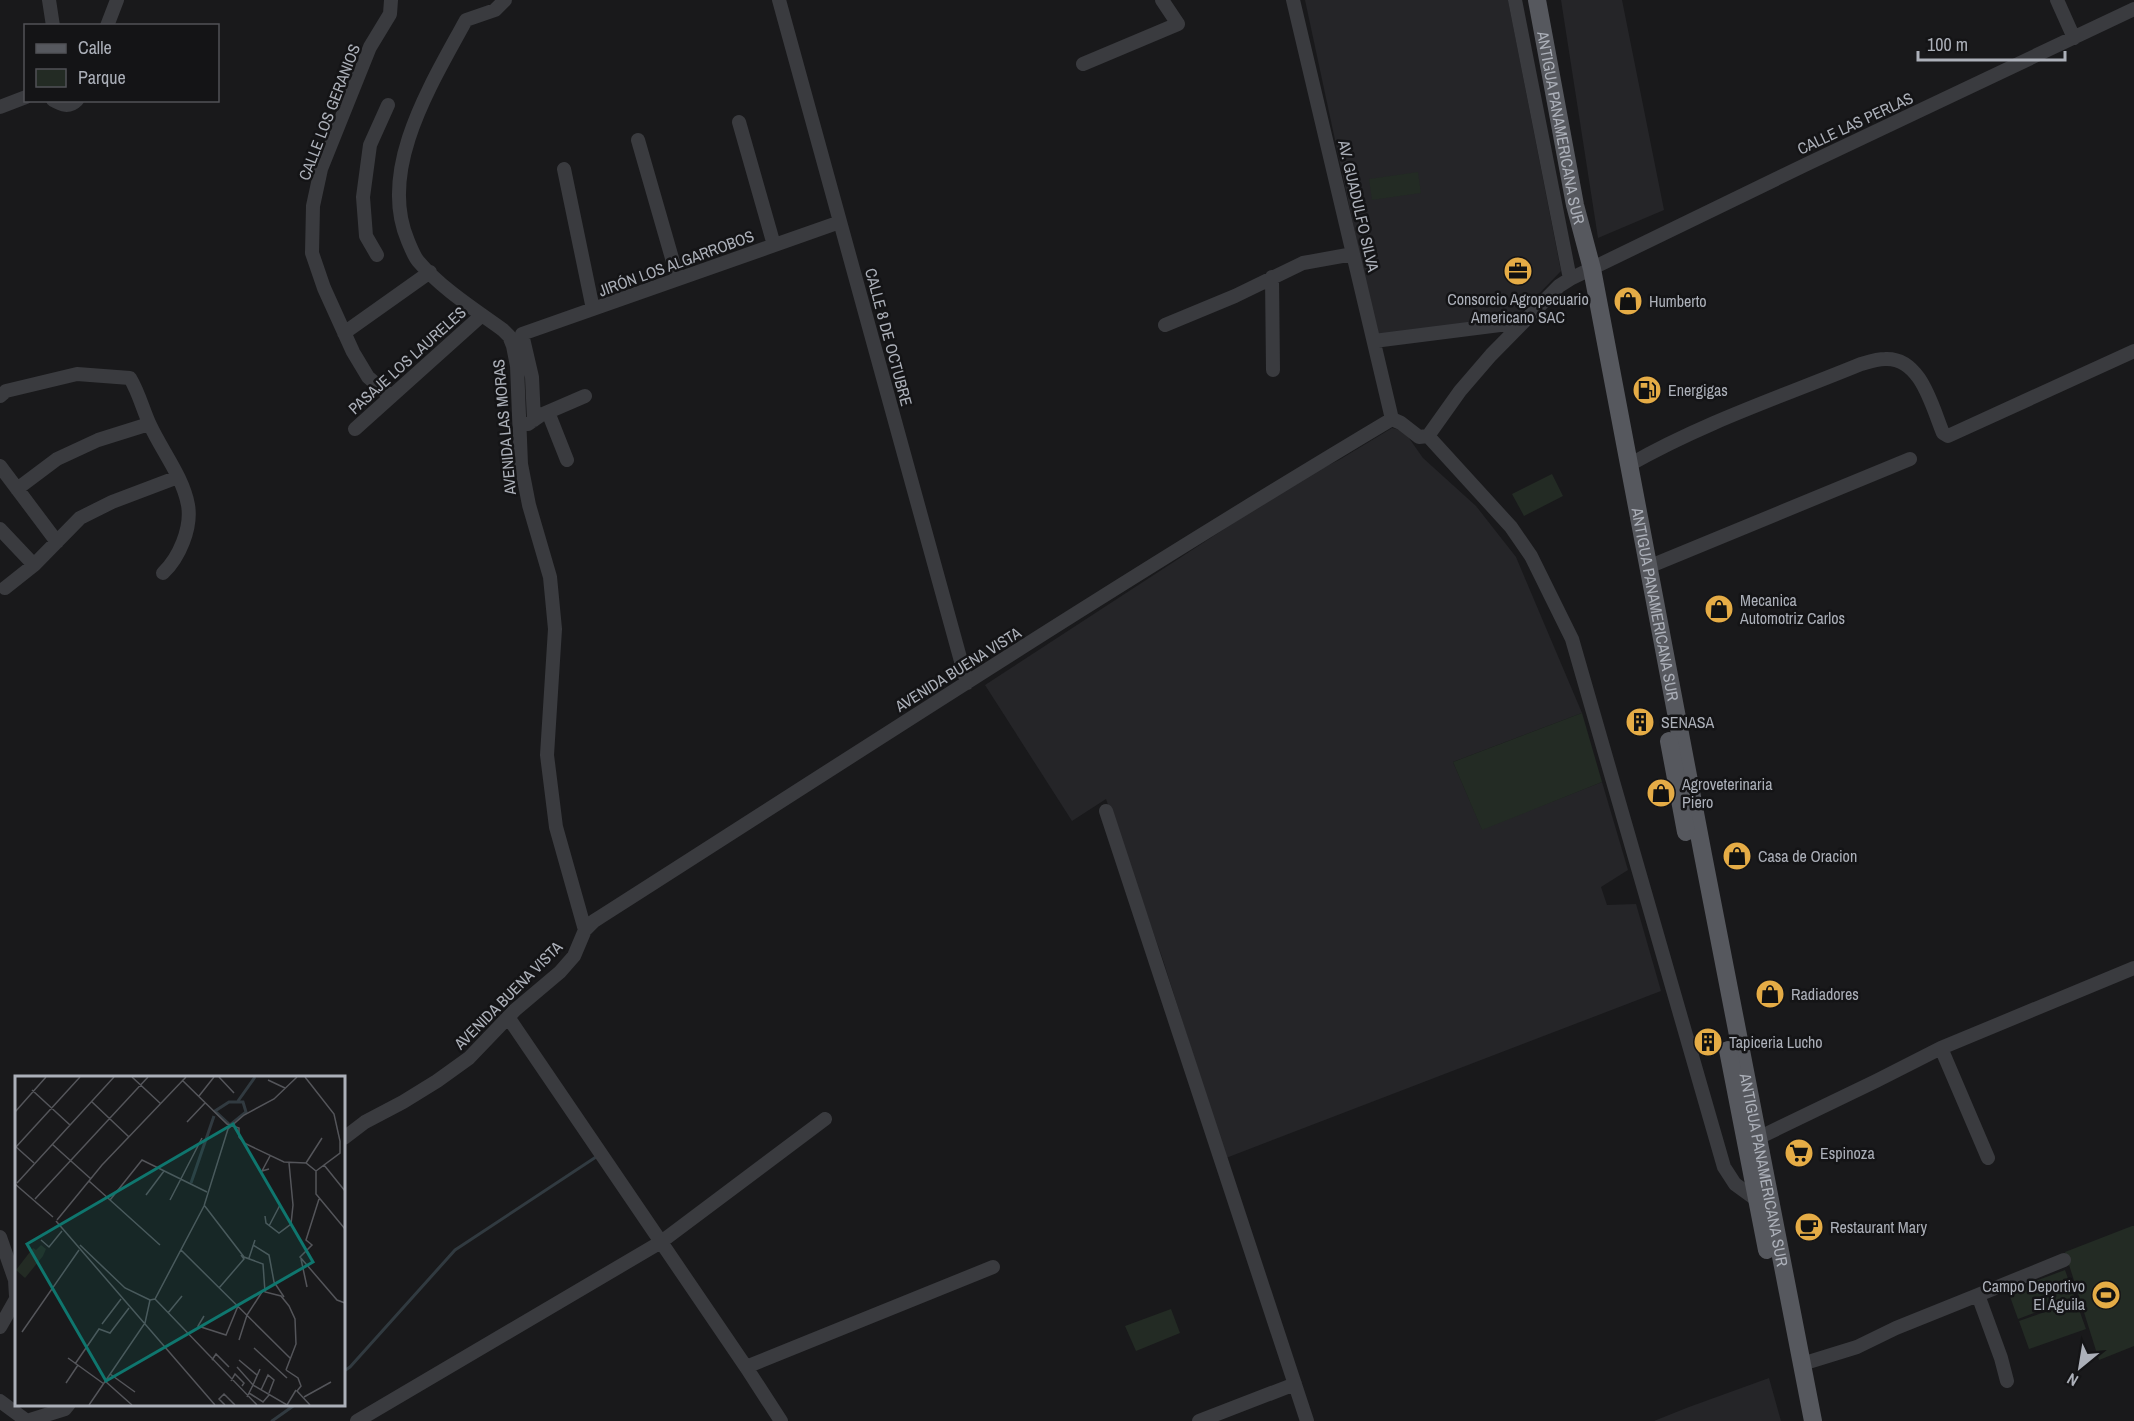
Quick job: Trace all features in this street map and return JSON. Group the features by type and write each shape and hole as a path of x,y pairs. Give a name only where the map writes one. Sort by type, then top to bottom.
{"main road":[{"name":"ANTIGUA PANAMERICANA SUR","path":"1525,0 1539,40"},
{"name":"ANTIGUA PANAMERICANA SUR","path":"1537,0 1539,40 1581,274 1685,792 1758,1138 1770,1230 1801,1421"},
{"name":"ANTIGUA PANAMERICANA SUR","path":"1581,274 1629,465 1757,1200 1770,1230 1813,1421"}],"street":[{"path":"49,0 53,24"},
{"path":"108,24 117,0"},
{"name":"CALLE LOS GERANIOS","path":"391,0 390,14 370,47 321,169 313,206 312,253 324,288 353,352 368,377 391,397"},
{"name":"AVENIDA LAS MORAS","path":"506,0 495,10 466,20 414,123 399,176 398,210 404,232 417,260 445,288 509,336 513,346 519,395 517,412 521,464 529,505 550,577 555,629 547,755 556,826 585,930"},
{"name":"CALLE 8 DE OCTUBRE","path":"779,0 967,683"},
{"path":"1083,64 1178,24 1162,0"},
{"name":"AV. GUADULFO SILVA","path":"1293,0 1392,418"},
{"path":"1392,418 1419,437 1428,435 1460,391 1519,325 1559,286 1581,274 1515,0"},
{"path":"2057,0 2074,38"},
{"name":"CALLE LAS PERLAS","path":"1581,274 2134,9"},
{"path":"0,107 24,98"},
{"path":"57,102 62,105 70,105 74,102"},
{"path":"377,255 366,236 363,197 370,145 388,105"},
{"path":"739,122 774,245"},
{"path":"638,140 678,279"},
{"path":"564,169 593,309"},
{"name":"JIRÓN LOS ALGARROBOS","path":"534,420 532,377 522,334 840,222"},
{"path":"1165,325 1226,300 1303,263 1353,254"},
{"path":"344,333 430,273"},
{"path":"1272,277 1273,370"},
{"name":"PASAJE LOS LAURELES","path":"354,429 482,315"},
{"path":"1374,341 1500,325 1519,325"},
{"path":"1629,465 1669,442 1715,422 1861,364 1885,358 1911,368 1925,390 1943,433 1948,436 2134,351"},
{"path":"0,396 6,391 77,374 127,376 132,381 149,424 178,477 188,507 186,536 175,562 164,573"},
{"path":"519,430 548,412 585,396"},
{"path":"548,412 567,460"},
{"name":"AVENIDA BUENA VISTA","path":"345,1137 365,1122 403,1102 469,1058 508,1017 560,972 574,956 585,930 594,921 1310,466 1392,418"},
{"path":"17,489 57,459 98,440 149,424"},
{"path":"1428,435 1511,527 1531,556 1572,639 1724,1167 1734,1184 1757,1200"},
{"path":"1648,567 1910,459"},
{"path":"0,466 57,542"},
{"path":"5,588 34,565 80,518 112,502 178,477"},
{"path":"0,529 34,565"},
{"path":"1106,811 1307,1421"},
{"path":"1758,1138 1876,1082 1941,1048 2134,969"},
{"path":"508,1017 747,1367 781,1421"},
{"path":"1941,1048 1988,1158"},
{"path":"357,1421 662,1242 825,1119"},
{"path":"0,1237 15,1280"},
{"path":"1802,1364 1857,1347 1896,1328 2064,1260"},
{"path":"747,1367 993,1267"},
{"path":"1978,1295 2007,1381"},
{"path":"0,1327 15,1300"},
{"path":"1199,1421 1295,1384"},
{"path":"0,1401 27,1421 64,1411"}],"shaded area":[{"path":"1305,0 1508,0 1561,271 1502,332 1489,328 1379,345"},
{"path":"1561,0 1622,0 1664,210 1598,238"},
{"path":"1392,428 1404,431 1423,458 1476,506 1516,557 1582,713 1453,762 1482,829 1602,782 1628,870 1601,887 1607,905 1636,904 1661,991 1226,1158 1162,957 1106,799 1072,821 985,685 1304,477 1339,460"},
{"path":"1769,1378 1781,1421 1654,1421 1689,1407"}],"green space":[{"path":"1418,172 1421,193 1372,200 1369,179"},
{"path":"1552,474 1563,496 1524,516 1512,494"},
{"path":"1582,713 1602,782 1482,830 1453,762"},
{"name":"Campo Deportivo El Águila","path":"2134,1226 2134,1346 2099,1360 2065,1252"},
{"path":"2065,1270 2075,1298 2018,1319 2008,1291"},
{"path":"2076,1301 2086,1329 2029,1349 2019,1321"},
{"path":"1171,1309 1180,1333 1136,1351 1125,1326"}],"waterway":[{"path":"345,1370 455,1250 599,1155"},
{"path":"272,1421 293,1406"}],"place":[{"name":"Consorcio Agropecuario Americano SAC","path":"1518,271"},
{"name":"Humberto","path":"1628,301"},
{"name":"Energigas","path":"1647,390"},
{"name":"Mecanica Automotriz Carlos","path":"1719,609"},
{"name":"SENASA","path":"1640,722"},
{"name":"Agroveterinaria Piero","path":"1661,793"},
{"name":"Casa de Oracion","path":"1737,856"},
{"name":"Radiadores","path":"1770,994"},
{"name":"Tapiceria Lucho","path":"1708,1042"},
{"name":"Espinoza","path":"1799,1153"},
{"name":"Restaurant Mary","path":"1809,1227"},
{"name":"Campo Deportivo El Águila","path":"2106,1295"}]}
